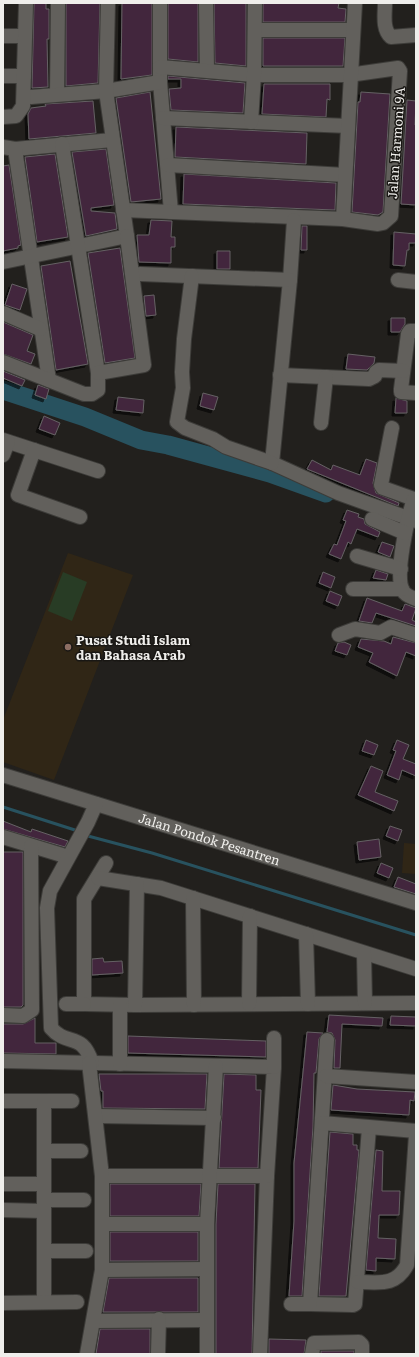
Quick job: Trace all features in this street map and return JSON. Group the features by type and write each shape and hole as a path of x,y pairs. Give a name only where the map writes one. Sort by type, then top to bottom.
{"street":[{"path":"3,116 16,116 23,106 26,3"},
{"path":"57,94 58,3"},
{"path":"98,373 144,365 106,90 108,3"},
{"path":"160,3 160,82 172,212"},
{"path":"206,3 207,70"},
{"path":"252,122 255,30 254,3"},
{"path":"123,210 343,219 349,76 355,3"},
{"path":"385,3 386,29 388,34 391,37 416,35"},
{"path":"255,30 352,30"},
{"path":"3,36 26,36"},
{"path":"160,67 254,75 349,76"},
{"name":"Jalan Harmoni 9A","path":"343,219 378,224 383,223 391,216 400,71 395,68 349,76"},
{"path":"3,76 24,76"},
{"path":"31,97 106,90 160,82"},
{"path":"163,118 348,126"},
{"path":"49,380 9,148 112,140"},
{"path":"3,362 84,394 92,394 98,390 98,373 62,144"},
{"path":"168,165 345,175"},
{"path":"272,463 290,280 294,220"},
{"path":"3,262 127,236"},
{"path":"140,274 290,280"},
{"path":"192,276 183,354 183,388 177,422 185,428 214,439 226,448 272,463 408,525"},
{"path":"398,280 416,282"},
{"path":"3,313 40,329"},
{"path":"416,331 410,331 408,334 401,392 416,393"},
{"path":"280,375 369,379 375,376 376,372 379,370 403,371"},
{"path":"321,423 326,376"},
{"path":"392,428 381,485 383,488 415,500 408,525 401,569 402,590 405,594 416,599"},
{"path":"3,455 5,441 98,471"},
{"path":"34,450 18,495 80,517"},
{"path":"372,520 408,525"},
{"path":"357,556 401,569"},
{"path":"353,589 402,590"},
{"path":"339,635 355,629 380,633 391,627 416,635"},
{"name":"Jalan Pondok Pesantren","path":"3,775 416,903"},
{"path":"87,1354 102,1270 102,1176 89,1052 79,1042 57,1036 51,1028 47,908 50,891 88,822 96,804"},
{"path":"3,837 62,855"},
{"path":"3,1015 23,1016 32,1010 31,846"},
{"path":"84,1004 83,903 106,863"},
{"path":"98,878 161,888 416,969"},
{"path":"135,1005 137,884"},
{"path":"193,898 194,1005"},
{"path":"249,1004 250,916"},
{"path":"306,934 308,1004"},
{"path":"364,953 365,1003"},
{"path":"66,1004 194,1005 416,1003"},
{"path":"120,1005 120,1064"},
{"path":"260,1354 267,1176 274,1067 274,1038"},
{"path":"310,1304 326,1076 327,1040"},
{"path":"3,1061 274,1067"},
{"path":"207,1354 206,1320 208,1224 216,1066"},
{"path":"326,1076 416,1082"},
{"path":"3,1101 72,1101"},
{"path":"44,1101 44,1302"},
{"path":"96,1116 214,1118"},
{"path":"322,1123 416,1131"},
{"path":"291,1304 353,1305 356,1300 369,1128"},
{"path":"358,1282 392,1281 399,1277 407,1265 416,1135"},
{"path":"44,1151 82,1151"},
{"path":"102,1176 267,1176"},
{"path":"3,1184 44,1184"},
{"path":"3,1210 84,1200"},
{"path":"102,1224 208,1224"},
{"path":"44,1252 86,1251"},
{"path":"102,1270 207,1269"},
{"path":"3,1303 77,1302"},
{"path":"94,1321 159,1319 206,1320"},
{"path":"158,1354 159,1319"},
{"path":"312,1354 314,1343 359,1342 362,1344 362,1354"}],"shaded area":[{"name":"Pusat Studi Islam dan Bahasa Arab","path":"68,553 133,575 54,780 3,762 3,720"},
{"path":"404,843 416,844 416,874 402,873"}],"green space":[{"path":"63,572 87,582 72,621 48,611"}],"building":[{"path":"34,3 46,3 46,9 49,9 49,39 47,39 48,87 32,88"},
{"path":"66,3 100,3 98,83 66,86"},
{"path":"122,3 152,3 152,75 121,79"},
{"path":"168,3 198,3 198,62 168,59"},
{"path":"214,3 246,3 246,66 215,63"},
{"path":"263,3 339,3 338,8 346,9 345,22 263,22"},
{"path":"263,38 345,38 343,66 263,66"},
{"path":"168,76 245,83 243,113 171,110 169,89 181,88 181,79 168,79"},
{"path":"264,84 330,84 330,100 327,99 326,117 262,114"},
{"path":"150,92 161,199 131,202 116,98"},
{"path":"361,92 390,94 383,212 378,215 352,212 358,102 360,102"},
{"path":"407,100 416,101 416,205 401,204"},
{"path":"93,101 96,133 29,139 28,114 31,108 46,106 45,104"},
{"path":"176,127 307,133 306,164 175,157"},
{"path":"106,149 114,205 91,208 91,211 115,213 117,229 86,236 72,152"},
{"path":"55,154 68,237 37,242 25,157"},
{"path":"9,165 21,245 18,246 18,248 3,251 3,166"},
{"path":"184,174 336,183 335,210 183,204"},
{"path":"151,220 172,221 171,237 175,237 175,247 171,247 171,263 139,262 137,235 149,235"},
{"path":"302,226 307,226 307,250 301,250"},
{"path":"394,232 416,234 416,243 409,243 405,266 393,265"},
{"path":"120,248 135,358 105,363 88,253"},
{"path":"217,251 230,251 230,269 217,269"},
{"path":"70,261 88,364 56,370 41,266"},
{"path":"12,284 27,289 20,310 5,305"},
{"path":"154,295 156,315 146,316 144,296"},
{"path":"391,318 405,318 405,324 400,332 391,332"},
{"path":"3,322 33,335 27,351 35,354 31,364 3,354"},
{"path":"348,354 375,357 374,363 367,370 346,369"},
{"path":"3,371 25,380 22,386 3,378"},
{"path":"38,385 49,389 46,399 35,395"},
{"path":"203,393 218,397 214,410 200,406"},
{"path":"118,397 144,400 143,413 116,410"},
{"path":"396,398 407,401 407,413 395,413"},
{"path":"44,416 60,423 55,435 39,429"},
{"path":"366,459 377,463 373,483 376,493 399,503 398,506 307,469 312,460 331,470 333,465 360,475"},
{"path":"347,510 359,514 358,517 364,519 365,524 380,532 378,537 357,529 351,544 348,542 341,559 329,554 334,544 337,545 346,521 343,520"},
{"path":"382,542 394,546 390,557 378,552"},
{"path":"376,570 388,574 386,580 373,578"},
{"path":"323,572 335,577 331,588 319,583"},
{"path":"330,591 342,596 338,606 326,601"},
{"path":"367,598 402,611 405,604 416,608 412,620 416,622 416,626 376,613 372,623 359,621"},
{"path":"393,637 416,643 416,656 406,652 397,676 369,662 373,653 358,647 361,639 384,641 391,644"},
{"path":"344,642 351,645 347,655 335,651 338,643"},
{"path":"366,740 378,745 374,755 362,751"},
{"path":"397,740 409,745 403,759 416,764 416,776 402,770 399,780 387,775 396,751 393,750"},
{"path":"371,766 383,771 375,792 398,801 394,811 358,795"},
{"path":"3,821 31,832 32,829 68,841 65,847 3,829"},
{"path":"390,826 402,830 398,841 386,836"},
{"path":"379,839 381,857 359,860 357,842"},
{"path":"3,852 23,852 23,1005 21,1007 3,1007"},
{"path":"381,863 393,868 389,878 377,873"},
{"path":"398,877 416,884 416,894 394,887"},
{"path":"103,958 104,962 122,961 123,973 92,975 92,959"},
{"path":"329,1015 383,1018 382,1026 342,1024 340,1068 334,1068 335,1040 332,1033 327,1032"},
{"path":"391,1016 416,1017 416,1026 390,1025"},
{"path":"35,1018 35,1043 56,1043 56,1054 3,1053 3,1024 23,1024"},
{"path":"307,1032 323,1033 319,1039 316,1073 314,1073 313,1127 302,1296 289,1296 294,1221 294,1163"},
{"path":"128,1036 266,1041 266,1057 128,1053"},
{"path":"99,1074 207,1074 205,1109 103,1108 103,1091 101,1091"},
{"path":"224,1074 256,1075 256,1090 261,1090 258,1168 219,1168"},
{"path":"333,1085 357,1089 415,1092 414,1101 410,1100 409,1115 331,1110"},
{"path":"330,1132 353,1134 353,1145 357,1145 357,1150 359,1150 346,1296 319,1296"},
{"path":"376,1150 383,1151 382,1191 400,1191 399,1215 379,1215 378,1238 396,1239 395,1259 376,1258 376,1271 366,1270"},
{"path":"110,1184 201,1184 199,1216 110,1216"},
{"path":"218,1184 255,1184 252,1354 216,1354 216,1224"},
{"path":"110,1232 198,1232 198,1261 110,1261"},
{"path":"109,1278 198,1278 198,1312 103,1312"},
{"path":"100,1329 150,1329 150,1354 96,1354"},
{"path":"269,1339 306,1340 304,1354 269,1354"},
{"path":"321,1351 354,1351 354,1354 321,1354"}],"waterway":[{"path":"3,390 85,417 141,440 168,445 270,473 326,493"},
{"path":"3,807 78,831"},
{"path":"88,836 152,853 416,935"}],"place":[{"name":"Pusat Studi Islam dan Bahasa Arab","path":"68,647"}]}
